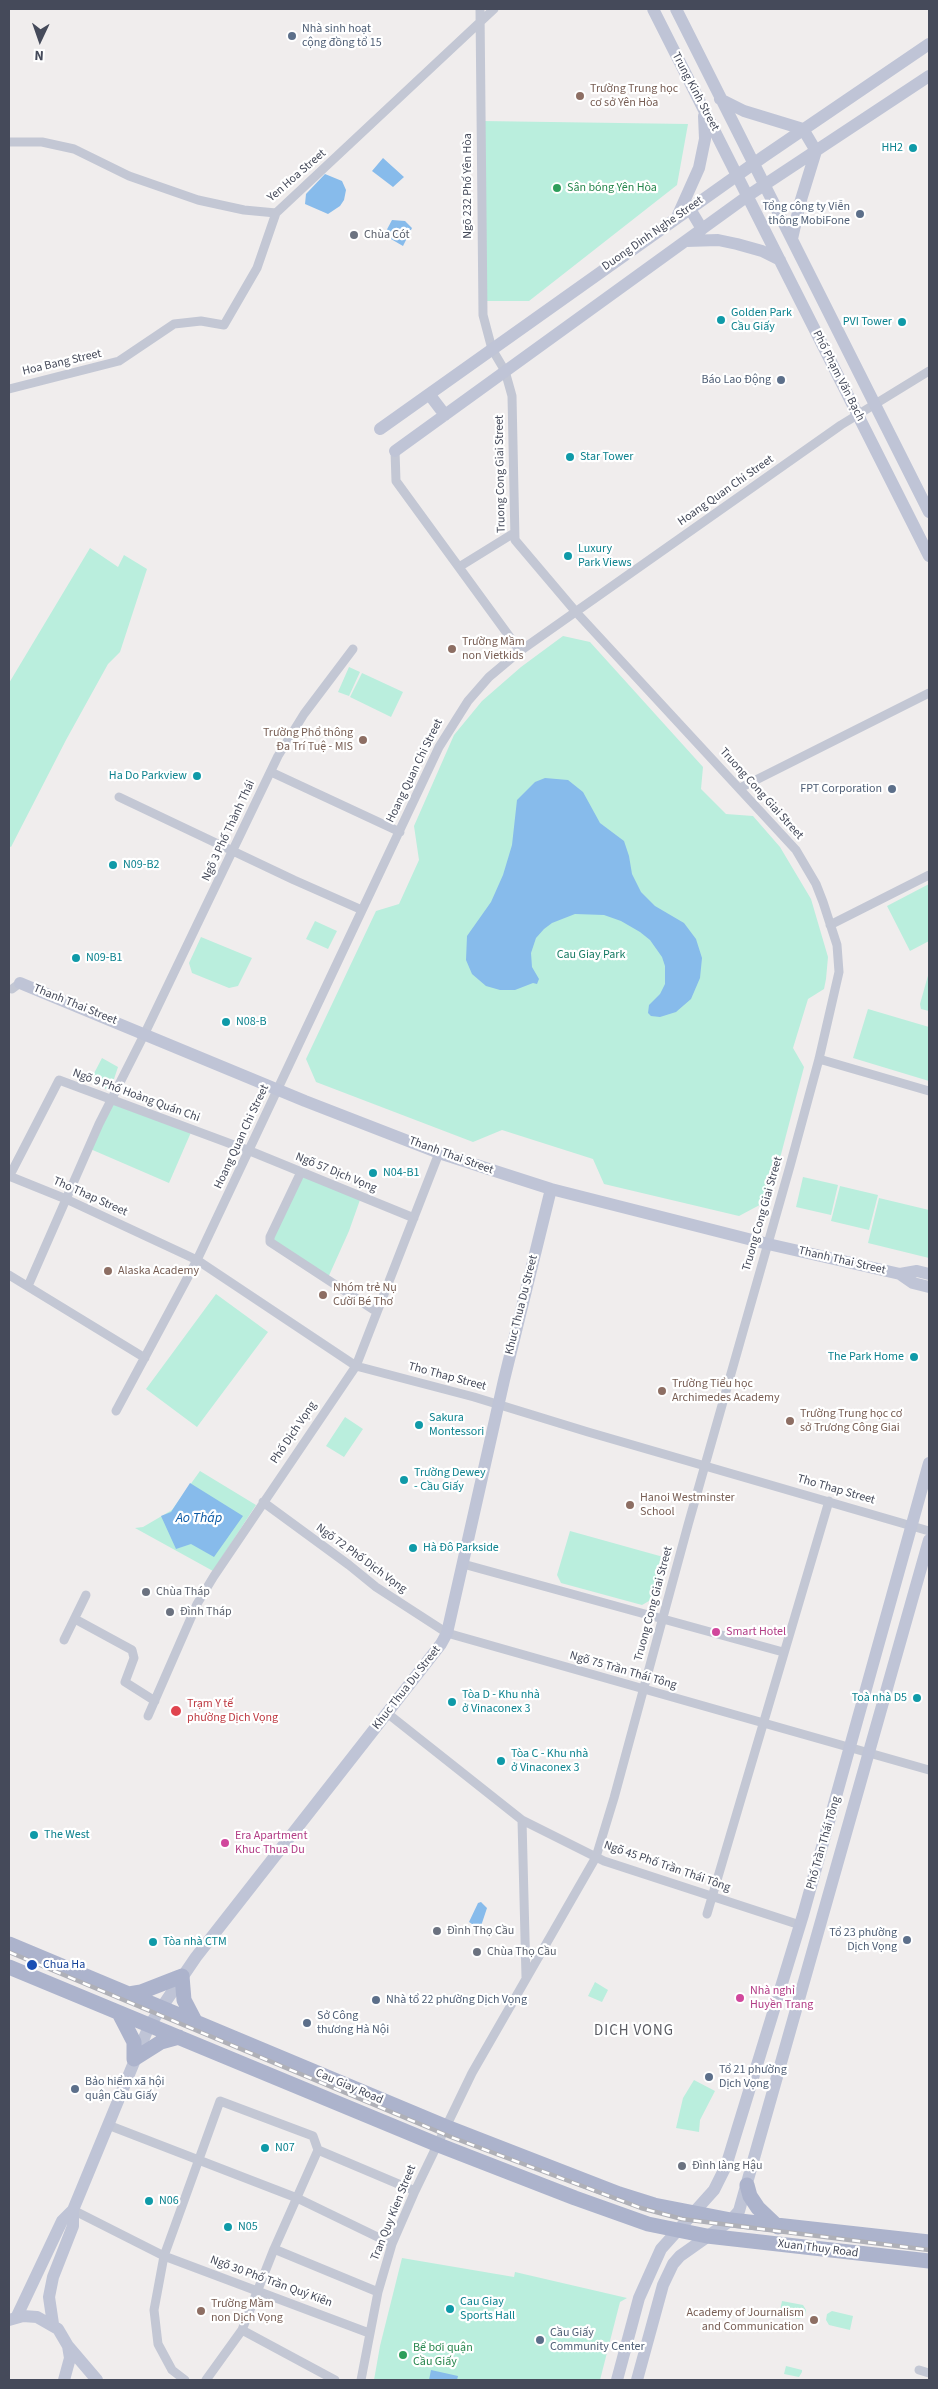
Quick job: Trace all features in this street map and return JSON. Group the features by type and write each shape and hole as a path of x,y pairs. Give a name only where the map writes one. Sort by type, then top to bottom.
{"main road":[{"name":"Trung Kinh Street","path":"653,9 749,195"},
{"name":"Trung Kinh Street","path":"676,9 765,185"},
{"name":"Duong Dinh Nghe Street","path":"380,429 738,174 929,44"},
{"name":"Duong Dinh Nghe Street","path":"395,451 749,195 929,76"},
{"path":"677,218 694,182 704,149 706,112 722,102 744,111 803,129 816,150 800,203 794,243 779,257 718,240 686,241"},
{"name":"Phố Phạm Văn Bạch","path":"765,185 929,512"},
{"name":"Phố Phạm Văn Bạch","path":"749,195 929,556"},
{"path":"690,209 702,229"},
{"path":"429,394 446,415"},
{"name":"Thanh Thai Street","path":"16,986 145,1034 439,1154 551,1189 768,1244 900,1274 913,1283 929,1287"},
{"name":"Khuc Thua Du Street","path":"73,2210 134,2059 149,2026 160,2008 182,1976 441,1644 447,1633 551,1189"},
{"name":"Thanh Thai Street","path":"900,1274 917,1271 929,1274"},
{"name":"Phố Trần Thái Tông","path":"617,2380 639,2298 665,2242 695,2214 714,2190 726,2166 800,1925 929,1463"},
{"name":"Phố Trần Thái Tông","path":"732,2220 738,2211 747,2185 929,1540"},
{"path":"800,1925 818,1931"},
{"name":"Cau Giay Road","path":"9,1944 444,2126 583,2181 654,2205 695,2214"},
{"name":"Cau Giay Road","path":"9,1967 436,2144 575,2198 648,2224 678,2231"},
{"path":"129,1994 141,1992 182,1976 184,2000 196,2023"},
{"path":"119,2013 134,2042 134,2059"},
{"path":"134,2059 161,2042 179,2037"},
{"path":"575,2198 583,2181"},
{"path":"747,2185 756,2204 778,2226"},
{"path":"73,2210 62,2221 13,2318 37,2317 52,2324 97,2380"},
{"path":"52,2324 48,2297 53,2277 73,2226 73,2210"},
{"name":"Xuan Thuy Road","path":"695,2214 778,2226 929,2242"},
{"path":"637,2380 658,2302 668,2273 680,2256 732,2220"},
{"name":"Xuan Thuy Road","path":"678,2231 707,2236 929,2261"},
{"path":"64,2380 69,2368 68,2346"}],"street":[{"name":"Ngõ 232 Phố Yên Hòa","path":"480,9 481,268 483,315 492,349 505,372"},
{"name":"Yen Hoa Street","path":"9,142 42,142 74,149 129,176 198,200 244,210 276,213 494,9"},
{"name":"Hoa Bang Street","path":"9,389 119,361 174,324 201,320 224,325 258,268 276,213"},
{"name":"Hoang Quan Chi Street","path":"116,1411 197,1260 444,738 479,687 520,651 859,415 929,371"},
{"name":"Truong Cong Giai Street","path":"444,2126 526,1977 596,1856 819,1059 839,972 839,954 816,884 796,850 576,612 515,540 512,396 505,372"},
{"path":"395,451 396,481 520,651"},
{"path":"459,567 514,533"},
{"name":"Ngõ 3 Phố Thành Thái","path":"28,1286 99,1124 145,1034 271,772 304,714 353,649"},
{"path":"740,788 929,693"},
{"path":"271,772 400,832"},
{"path":"119,797 362,910"},
{"path":"830,925 929,875"},
{"path":"819,1059 929,1091"},
{"name":"Ngõ 9 Phố Hoàng Quán Chi","path":"9,1177 59,1080 250,1151"},
{"name":"Ngõ 57 Dịch Vọng","path":"250,1151 414,1218"},
{"name":"Phố Dịch Vọng","path":"148,1716 198,1604 263,1502 356,1366 439,1154"},
{"path":"301,1172 270,1237 270,1242 377,1312"},
{"name":"Tho Thap Street","path":"9,1177 66,1199 197,1260 356,1366 474,1396 499,1405 929,1531"},
{"path":"9,1275 145,1358"},
{"name":"Ngõ 72 Phố Dịch Vọng","path":"263,1502 376,1587 447,1633"},
{"path":"707,1914 783,1652 829,1502"},
{"path":"463,1564 783,1652"},
{"path":"64,1640 86,1595"},
{"path":"75,1619 132,1650 134,1658 125,1682 155,1701"},
{"name":"Ngõ 75 Trần Thái Tông","path":"447,1633 929,1770"},
{"name":"Ngõ 45 Phố Trần Thái Tông","path":"387,1713 522,1820 604,1861 800,1925"},
{"path":"522,1820 526,1977"},
{"path":"184,2380 172,2370 158,2344 154,2310 164,2256 220,2101 313,2136 318,2150 274,2249 242,2330 206,2380"},
{"path":"108,2125 297,2198 392,2244"},
{"name":"Tran Quy Kien Street","path":"361,2380 378,2292 392,2244 444,2126"},
{"path":"318,2150 415,2190"},
{"name":"Ngõ 30 Phố Trần Quý Kiên","path":"73,2210 164,2256 369,2333"},
{"path":"274,2249 378,2292"},
{"path":"242,2330 335,2380"},
{"path":"919,2370 929,2373"}],"green space":[{"path":"482,121 688,124 677,185 529,301 485,301"},
{"path":"90,548 118,567 124,555 147,569 120,652 108,664 66,740 11,847 9,846 9,683"},
{"name":"Cau Giay Park","path":"563,636 590,642 703,767 701,789 726,814 753,816 780,847 811,899 828,957 824,989 808,999 793,1048 804,1067 769,1200 739,1216 604,1184 593,1159 502,1130 473,1142 316,1082 306,1059 376,911 399,904 419,860 414,826 454,735 482,701 521,667"},
{"path":"349,667 360,672 349,696 338,692"},
{"path":"362,673 403,692 391,717 350,697"},
{"path":"929,884 929,941 910,951 887,906"},
{"path":"315,921 337,931 328,949 306,939"},
{"path":"201,937 252,958 238,986 229,988 192,973 189,963"},
{"path":"929,972 929,1011 921,1009 920,1004"},
{"path":"868,1009 929,1027 929,1081 853,1058"},
{"path":"102,1058 118,1067 110,1091 90,1081"},
{"path":"112,1100 192,1130 169,1183 88,1148"},
{"path":"301,1172 361,1197 349,1231 327,1280 270,1237"},
{"path":"803,1177 838,1185 831,1215 796,1207"},
{"path":"840,1186 878,1195 869,1230 831,1221"},
{"path":"879,1198 929,1210 929,1258 868,1243"},
{"path":"216,1294 268,1332 197,1427 146,1389"},
{"path":"345,1417 363,1429 344,1457 326,1446"},
{"path":"200,1471 256,1505 213,1571 135,1528 143,1527 172,1510"},
{"path":"570,1531 667,1558 656,1597 642,1605 561,1583 557,1575"},
{"path":"595,1982 608,1990 602,2002 588,1996"},
{"path":"694,2080 715,2091 700,2120 699,2132 676,2128 683,2098"},
{"path":"402,2258 514,2277 515,2272 627,2298 620,2302 600,2380 374,2380 380,2346"},
{"path":"782,2301 803,2305 806,2310 805,2316 799,2319 779,2315"},
{"path":"832,2311 853,2316 850,2330 829,2325 826,2320 827,2314"},
{"path":"786,2366 802,2370 802,2372 799,2377 784,2374"}],"water":[{"path":"383,158 404,177 393,187 372,171"},
{"path":"325,174 342,181 346,190 344,200 340,206 328,214 305,204 306,194"},
{"path":"392,220 405,221 412,228 403,246 384,235"},
{"path":"545,778 568,780 583,792 600,823 624,841 632,874 641,892 655,906 684,923 696,939 702,958 700,978 691,999 676,1012 660,1017 651,1016 648,1013 649,1005 660,994 665,984 665,966 662,957 650,940 640,932 621,921 604,915 575,914 552,923 544,929 536,938 531,953 532,967 539,979 537,984 533,983 515,990 500,990 486,986 472,974 466,960 467,936 491,902 503,875 512,845 517,800 535,782"},
{"name":"Ao Tháp","path":"190,1483 243,1516 214,1557 191,1544 176,1549 161,1516 171,1512"},
{"path":"481,1902 487,1908 481,1926 478,1928 469,1922 478,1903"},
{"path":"431,2370 458,2376 457,2380 429,2380"}],"railway":[{"path":"9,1952 451,2137 641,2208 682,2219 929,2250"}],"place":[{"name":"Nhà sinh hoạt cộng đồng tổ 15","path":"292,36"},
{"name":"Trường Trung học cơ sở Yên Hòa","path":"580,96"},
{"name":"HH2","path":"913,148"},
{"name":"Sân bóng Yên Hòa","path":"557,188"},
{"name":"Tổng công ty Viễn thông MobiFone","path":"860,214"},
{"name":"Chùa Cót","path":"354,235"},
{"name":"Golden Park Cầu Giấy","path":"721,320"},
{"name":"PVI Tower","path":"902,322"},
{"name":"Báo Lao Động","path":"781,380"},
{"name":"Star Tower","path":"570,457"},
{"name":"Luxury Park Views","path":"568,556"},
{"name":"Trường Mầm non Vietkids","path":"452,649"},
{"name":"Trường Phổ thông Đa Trí Tuệ - MIS","path":"363,740"},
{"name":"Ha Do Parkview","path":"197,776"},
{"name":"FPT Corporation","path":"892,789"},
{"name":"N09-B2","path":"113,865"},
{"name":"N09-B1","path":"76,958"},
{"name":"N08-B","path":"226,1022"},
{"name":"N04-B1","path":"373,1173"},
{"name":"Alaska Academy","path":"108,1271"},
{"name":"Nhóm trẻ Nụ Cười Bé Thơ","path":"323,1295"},
{"name":"The Park Home","path":"914,1357"},
{"name":"Trường Tiểu học Archimedes Academy","path":"662,1391"},
{"name":"Trường Trung học cơ sở Trương Công Giai","path":"790,1421"},
{"name":"Sakura Montessori","path":"419,1425"},
{"name":"Trường Dewey - Cầu Giấy","path":"404,1480"},
{"name":"Hanoi Westminster School","path":"630,1505"},
{"name":"Hà Đô Parkside","path":"413,1548"},
{"name":"Chùa Tháp","path":"146,1592"},
{"name":"Đình Tháp","path":"170,1612"},
{"name":"Smart Hotel","path":"716,1632"},
{"name":"Toà nhà D5","path":"917,1698"},
{"name":"Tòa D - Khu nhà ở Vinaconex 3","path":"452,1702"},
{"name":"Trạm Y tế phường Dịch Vọng","path":"176,1711"},
{"name":"Tòa C - Khu nhà ở Vinaconex 3","path":"501,1761"},
{"name":"The West","path":"34,1835"},
{"name":"Era Apartment Khuc Thua Du","path":"225,1843"},
{"name":"Đình Thọ Cầu","path":"437,1931"},
{"name":"Tổ 23 phường Dịch Vọng","path":"907,1940"},
{"name":"Tòa nhà CTM","path":"153,1942"},
{"name":"Chùa Thọ Cầu","path":"477,1952"},
{"name":"Chua Ha","path":"32,1965"},
{"name":"Nhà nghỉ Huyền Trang","path":"740,1998"},
{"name":"Nhà tổ 22 phường Dịch Vọng","path":"376,2000"},
{"name":"Sở Công thương Hà Nội","path":"307,2023"},
{"name":"Tổ 21 phường Dịch Vọng","path":"709,2077"},
{"name":"Bảo hiểm xã hội quận Cầu Giấy","path":"75,2089"},
{"name":"N07","path":"265,2148"},
{"name":"Đình làng Hậu","path":"682,2166"},
{"name":"N06","path":"149,2201"},
{"name":"N05","path":"228,2227"},
{"name":"Cau Giay Sports Hall","path":"450,2309"},
{"name":"Trường Mầm non Dịch Vọng","path":"201,2311"},
{"name":"Academy of Journalism and Communication","path":"814,2320"},
{"name":"Cầu Giấy Community Center","path":"540,2340"},
{"name":"Bể bơi quận Cầu Giấy","path":"403,2355"}],"district":[{"name":"DICH VONG","path":"634,2032"}]}
